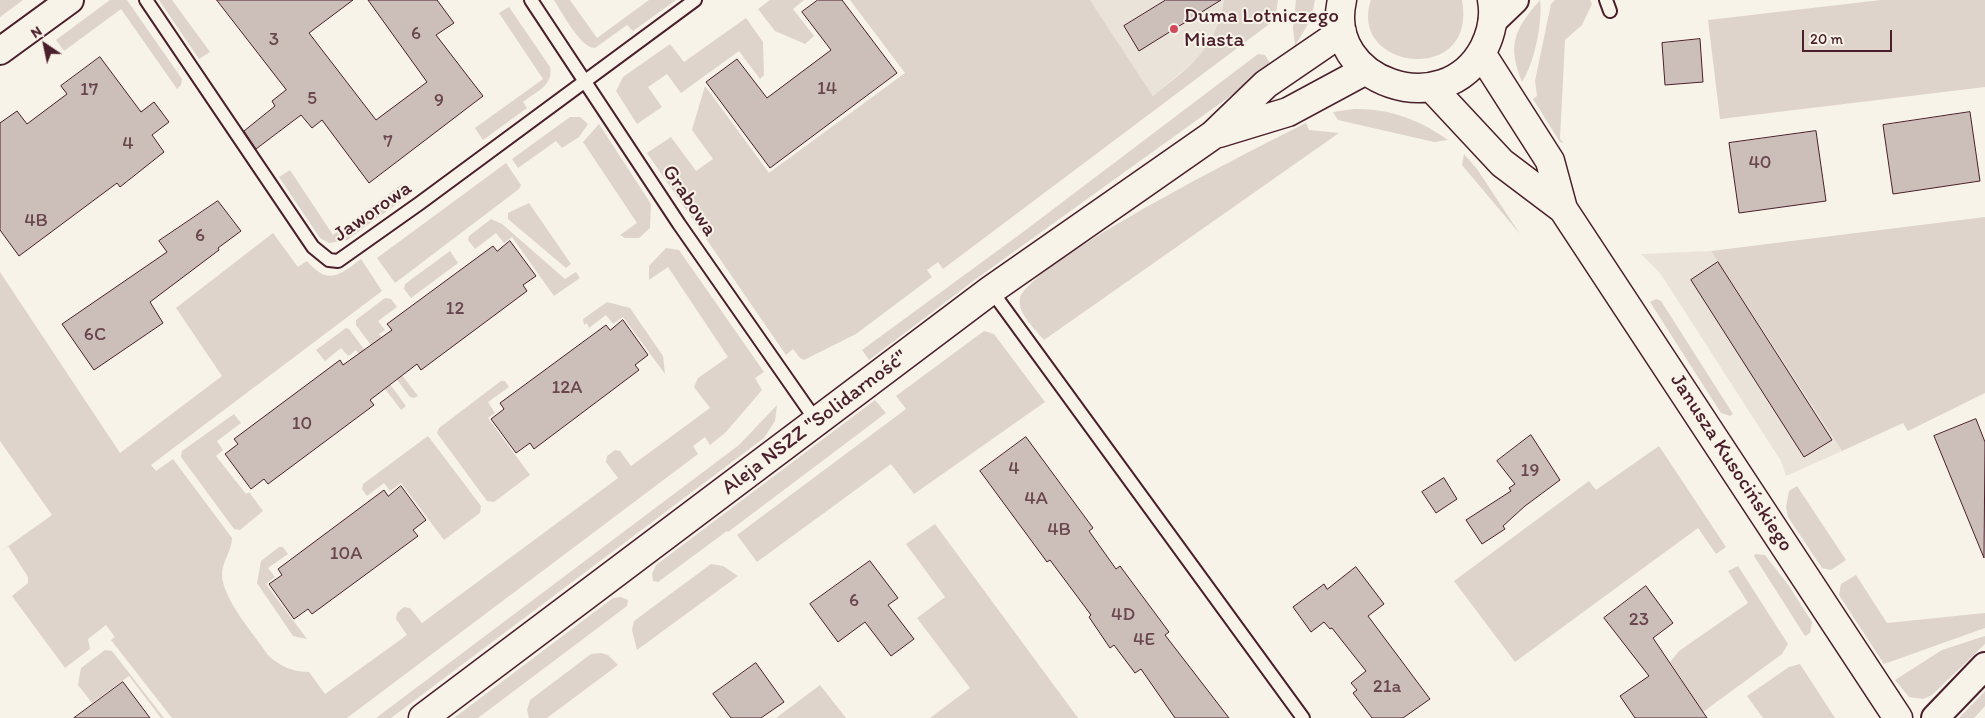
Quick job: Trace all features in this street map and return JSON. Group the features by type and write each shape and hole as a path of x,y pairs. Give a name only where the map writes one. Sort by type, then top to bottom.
{"street":[{"path":"0,52 70,0"},
{"path":"1342,0 1340,8 1342,32 1352,53 1366,70 1386,83 1408,89 1432,88 1451,81 1468,69 1481,54 1489,38 1492,11 1514,0"},
{"name":"Aleja NSZZ \"Solidarność\"","path":"424,718 992,290 1213,135 1266,84 1342,32"},
{"name":"Janusza Kusocińskiego","path":"1481,54 1550,161 1563,209 1898,718"},
{"name":"Aleja NSZZ \"Solidarność\"","path":"1213,135 1288,112 1366,70"},
{"name":"Janusza Kusocińskiego","path":"1432,88 1502,164 1563,209"},
{"path":"1935,718 1985,666"}],"lane":[{"name":"Jaworowa","path":"146,0 313,248 329,260 338,261 695,0"},
{"name":"Grabowa","path":"531,0 679,224 817,422"},
{"path":"992,290 1303,718"}],"shaded area":[{"path":"0,0 23,0 0,17"},
{"path":"110,0 127,0 182,79 181,85 177,89 121,9 64,51 56,40"},
{"path":"159,0 172,0 210,52 199,59"},
{"path":"554,0 570,0 597,38 649,0 676,0 633,31 627,25 595,48 583,42"},
{"path":"770,0 804,0 793,9 814,36 805,44 775,31 758,9"},
{"path":"850,0 1090,0 1153,96 1190,66 1208,44 1215,32 1224,0 1278,0 1275,19 1272,22 943,269 938,262 927,270 932,277 856,334 804,360 793,349 786,355 647,153 671,137 696,171 713,159 692,130 705,86 769,173 905,73"},
{"path":"1090,0 1224,0 1221,22 1204,53 1153,96"},
{"path":"1296,0 1315,0 1311,19 1295,46 1293,28"},
{"path":"1371,0 1462,0 1462,28 1451,47 1434,57 1414,59 1393,54 1377,42 1369,24"},
{"path":"1540,0 1541,9 1537,42 1530,65 1522,82 1515,58 1516,38 1524,20"},
{"path":"1555,0 1590,0 1592,4 1582,25 1565,40 1560,139 1564,143 1560,142 1533,99 1537,96 1535,81 1551,4"},
{"path":"1881,0 1985,0 1985,87 1720,119 1708,20"},
{"path":"509,7 550,67 551,73 543,88 523,102 527,108 483,140 475,128 543,79 499,13"},
{"path":"746,18 763,42 764,75 760,79 739,51 681,93 667,74 648,87 662,107 637,124 616,91 623,77 670,44 684,62"},
{"path":"1258,54 1265,55 1272,66 976,279 869,360 862,350 1023,232"},
{"path":"1354,109 1392,113 1415,121 1448,140 1434,142 1338,120 1333,112"},
{"path":"570,117 580,117 588,124 579,137 562,148 556,141 518,168 512,159"},
{"path":"1306,123 1309,130 1339,133 1044,340 1028,321 1021,310 1020,299 1033,282 1062,259 1150,205"},
{"path":"599,124 651,204 650,228 639,238 625,238 620,235 637,223 583,142"},
{"path":"1464,154 1477,169 1520,234 1462,165"},
{"path":"506,163 521,185 519,189 395,283 377,258"},
{"path":"290,170 333,235 402,184 409,195 347,240 329,243 320,238 279,177"},
{"path":"529,203 571,264 566,268 508,219 508,213"},
{"path":"1985,217 1985,393 1908,431 1903,423 1842,451 1711,251"},
{"path":"491,219 502,224 565,279 576,272 580,278 554,296 512,237 504,243 496,233 475,249 468,240 469,236"},
{"path":"273,233 298,267 307,261 314,269 328,276 347,270 361,259 382,291 151,465 156,471 173,459 232,538 222,570 224,585 233,606 268,655 287,668 309,672 325,694 407,635 396,619 397,613 404,607 410,608 422,623 618,478 606,462 607,456 615,450 620,451 631,466 710,408 694,387 698,378 728,357 668,267 649,280 649,266 666,248 679,250 764,372 755,378 762,390 726,432 710,445 705,437 693,446 698,454 347,718 172,718 111,640 115,637 106,625 88,639 90,649 65,668 12,596 28,583 28,577 8,546 52,515 0,441 0,272 120,453 222,376 176,308"},
{"path":"450,251 458,263 411,298 404,289 405,284"},
{"path":"1711,251 1842,451 1786,476 1781,461 1660,273 1641,254"},
{"path":"385,298 391,299 397,307 378,321 385,330 379,334 384,341 379,345 418,396 414,398 410,397 356,325 356,320"},
{"path":"1656,299 1661,301 1733,414 1730,416 1721,413 1650,302"},
{"path":"607,302 630,308 663,356 665,374 623,317 613,324 606,315 589,328 587,323 584,325 583,319"},
{"path":"346,328 349,329 406,406 401,410 356,350 348,356 341,348 325,361 316,350"},
{"path":"984,331 994,334 1045,402 914,494 891,464 757,562 737,535 906,409 896,396"},
{"path":"501,381 505,381 509,387 488,402 495,413 488,418 530,475 494,502 487,501 437,433 439,428"},
{"path":"875,400 886,413 728,532 658,582 653,581 652,574 656,565"},
{"path":"777,405 775,421 764,438 391,718 376,718 739,445"},
{"path":"234,414 241,423 217,441 223,450 216,456 246,494 249,492 263,511 240,530 234,529 181,457 182,451"},
{"path":"428,436 481,506 480,513 444,540 401,483 390,491 384,483 367,496 362,489 363,484"},
{"path":"1659,446 1726,547 1716,554 1698,528 1515,662 1454,581 1589,481 1596,490"},
{"path":"1797,486 1846,560 1831,570 1822,568 1788,517 1786,507 1789,491"},
{"path":"935,524 1078,718 930,718 970,688 917,618 945,597 906,544"},
{"path":"279,547 283,547 288,554 268,568 275,577 266,584 307,639 293,636 257,583 261,561"},
{"path":"1755,554 1765,555 1789,586 1812,622 1810,633 1805,636 1754,556"},
{"path":"711,564 723,566 738,576 637,650 632,630 634,621"},
{"path":"1738,566 1788,644 1782,654 1703,712 1670,662 1679,651 1748,603 1728,571"},
{"path":"1856,575 1887,623 1985,613 1985,628 1884,664 1839,595 1841,584"},
{"path":"621,597 628,600 627,606 478,718 454,718 613,598"},
{"path":"1985,636 1985,644 1932,695 1923,699 1909,697 1895,680 1942,650"},
{"path":"105,650 112,651 164,718 161,718 129,676 92,703 78,685 81,668"},
{"path":"601,653 608,655 618,665 547,718 529,718 527,710 530,700 591,654"},
{"path":"1800,664 1835,718 1763,718 1747,696 1789,667"},
{"path":"820,685 846,718 776,718"},
{"path":"1985,691 1985,706 1974,718 1959,718"}],"building":[{"path":"217,0 353,0 309,33 376,120 427,82 368,0 437,0 454,23 436,35 483,96 369,183 322,120 312,128 301,115 256,149 244,131 275,106 272,101 286,90"},
{"path":"818,0 842,0 897,73 770,168 706,82 737,59 767,98 831,50 802,12"},
{"path":"1166,0 1221,0 1139,51 1124,26"},
{"path":"1700,39 1703,82 1665,85 1662,43"},
{"path":"100,57 141,112 154,102 169,122 152,135 164,152 120,187 117,183 19,256 0,230 0,123 17,111 27,124 67,94 61,86"},
{"path":"1970,112 1980,181 1893,194 1883,125"},
{"path":"1816,131 1826,201 1739,213 1729,143"},
{"path":"218,201 241,231 150,302 163,323 94,370 62,324 167,252 159,241"},
{"path":"510,241 536,276 523,285 527,291 421,370 417,364 370,400 374,405 268,484 264,479 251,489 225,454 238,444 234,439 340,360 343,365 392,330 387,324 493,246 497,251"},
{"path":"1718,262 1832,440 1804,457 1691,280"},
{"path":"623,320 648,355 635,365 639,370 534,449 530,443 516,453 491,419 504,409 500,403 606,325 610,330"},
{"path":"1976,419 1985,442 1984,558 1934,436"},
{"path":"1531,435 1560,480 1525,506 1503,526 1505,529 1482,544 1466,520 1511,491 1509,488 1515,484 1497,461"},
{"path":"1026,437 1093,528 1089,531 1116,569 1120,566 1169,632 1165,635 1229,718 1175,718 1141,669 1135,673 1114,645 1110,648 1089,617 1091,615 1050,560 1047,562 980,471"},
{"path":"1444,478 1457,499 1436,513 1422,492"},
{"path":"401,486 426,520 413,530 418,536 312,614 308,609 294,619 269,584 282,575 278,569 384,490 388,496"},
{"path":"870,561 898,598 888,605 914,639 891,656 865,622 838,642 810,604"},
{"path":"1356,567 1384,604 1368,616 1430,699 1403,718 1372,718 1353,693 1357,690 1351,683 1366,671 1332,628 1330,629 1324,622 1311,632 1293,607 1324,584 1327,589"},
{"path":"1646,586 1673,623 1653,638 1707,718 1635,718 1620,696 1649,676 1604,618"},
{"path":"756,663 784,702 761,718 731,718 713,694"},
{"path":"123,682 150,718 74,718"}],"place":[{"name":"Duma Lotniczego Miasta","path":"1174,29"}]}
